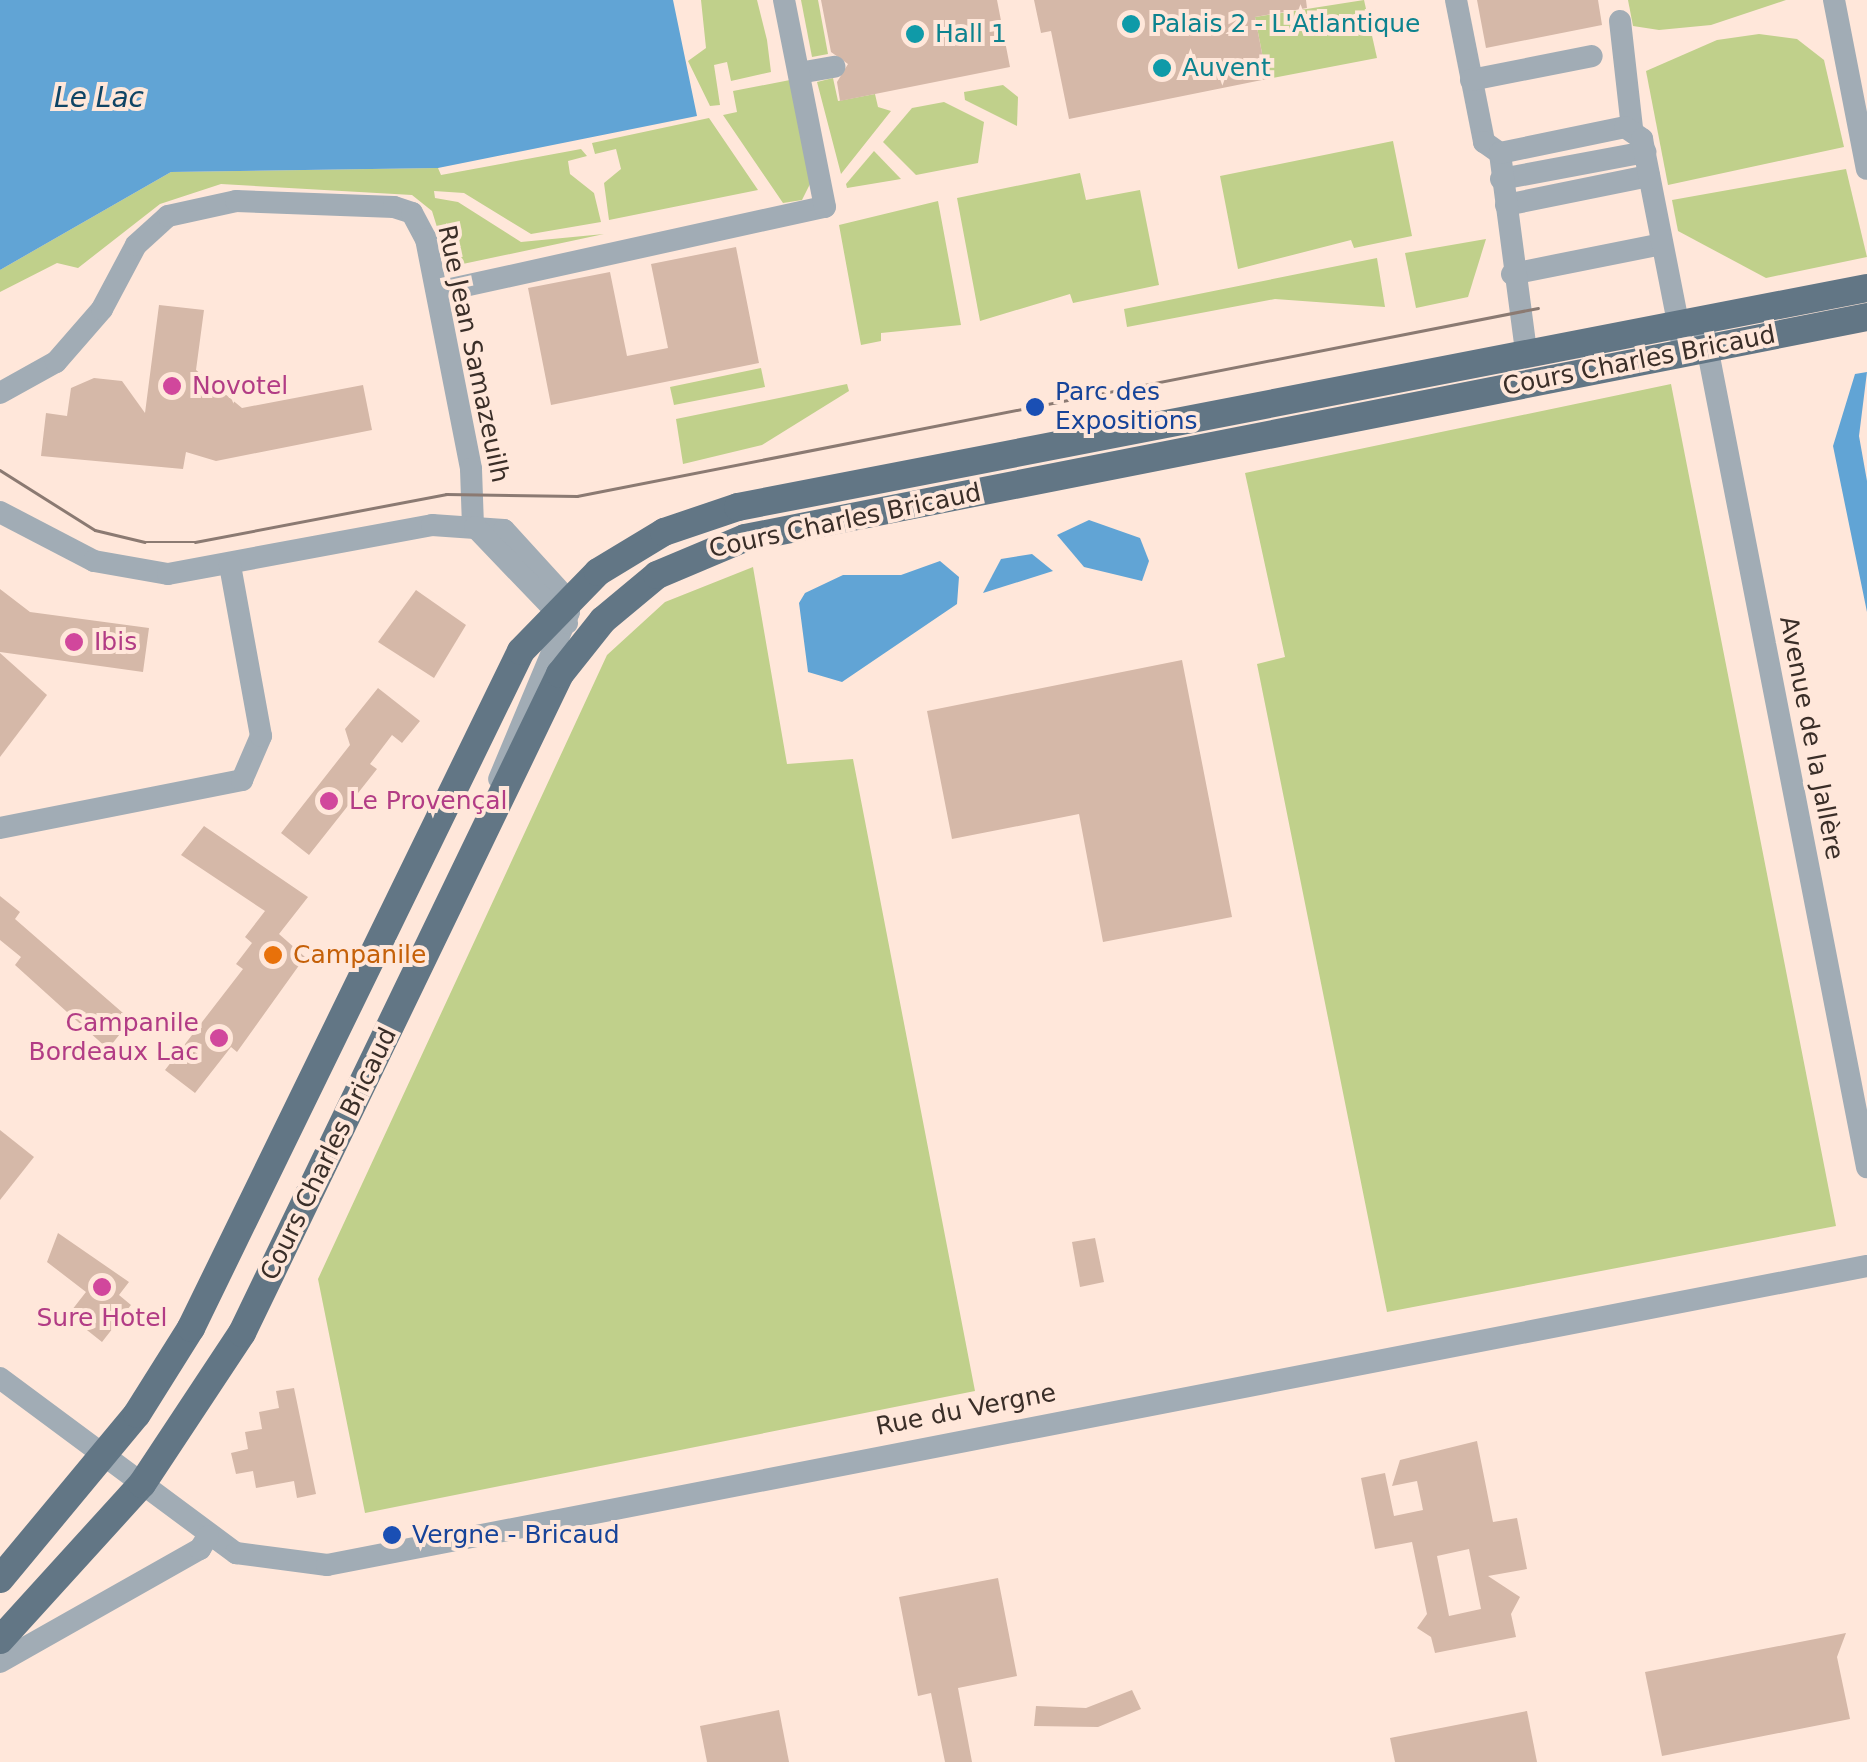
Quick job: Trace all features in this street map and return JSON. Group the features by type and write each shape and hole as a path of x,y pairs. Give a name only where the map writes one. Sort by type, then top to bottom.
{"main road":[{"name":"Cours Charles Bricaud","path":"0,1579 103,1458 191,1328 522,651 568,617 640,545 738,507 1867,288"},
{"name":"Cours Charles Bricaud","path":"0,1640 142,1484 242,1333 488,814 568,617 724,543 1867,317"}],"street":[{"path":"436,286 825,207 784,0"},
{"path":"1456,0 1484,142 1500,153 1632,128 1620,21"},
{"path":"1834,0 1867,169"},
{"path":"1471,80 1592,56"},
{"path":"798,74 834,67"},
{"name":"Avenue de la Jallère","path":"1632,128 1645,152 1662,244 1690,321 1867,1167"},
{"path":"1501,179 1645,152"},
{"path":"1500,153 1512,274 1526,352"},
{"path":"1506,204 1649,176"},
{"name":"Rue Jean Samazeuilh","path":"0,393 56,362 102,309 149,230 192,207 394,208 420,223 436,286 473,480 472,525"},
{"path":"1512,274 1662,244"},
{"path":"0,512 94,562 168,574 432,525 504,530 568,617"},
{"path":"0,828 242,780 261,736 230,565"},
{"name":"Rue du Vergne","path":"0,1378 208,1536 250,1559 327,1565 1867,1266"},
{"path":"0,1662 200,1549 208,1536"}],"green space":[{"path":"701,0 757,0 767,40 771,72 731,81 727,62 714,65 720,105 710,106 688,61 706,48"},
{"path":"801,0 818,0 828,54 812,57"},
{"path":"1364,0 1377,58 1267,79 1255,17"},
{"path":"1628,0 1786,0 1711,25 1659,30 1633,26"},
{"path":"1759,34 1797,39 1824,60 1844,147 1668,185 1646,71 1717,40"},
{"path":"833,78 838,101 875,94 878,107 891,111 841,174 817,82"},
{"path":"790,80 810,184 802,200 783,203 723,115 737,112 733,91"},
{"path":"1003,85 1018,97 1017,126 965,100 964,92"},
{"path":"944,102 984,122 978,163 916,175 883,142 912,108"},
{"path":"709,118 758,190 609,220 604,183 621,169 616,149 595,154 592,143"},
{"path":"1393,141 1412,236 1354,248 1351,240 1238,269 1220,176"},
{"path":"581,149 587,156 568,161 570,174 594,193 601,222 531,234 464,193 434,191 435,198 458,202 521,242 604,234 458,265 445,253 432,211 412,195 221,184 160,204 78,268 57,263 0,292 0,270 171,172 438,168 441,175"},
{"path":"874,151 901,179 847,188 846,184"},
{"path":"1846,169 1867,257 1766,278 1678,231 1672,200"},
{"path":"1080,173 1086,200 1140,190 1159,285 1073,303 1070,294 980,321 957,198"},
{"path":"938,201 961,325 881,333 881,341 861,345 839,225"},
{"path":"1486,239 1468,297 1416,308 1405,253"},
{"path":"1377,258 1385,307 1275,299 1127,327 1124,309"},
{"path":"761,368 765,387 674,405 670,387"},
{"path":"847,384 849,391 762,445 683,464 676,419"},
{"path":"1671,384 1836,1226 1387,1312 1257,664 1285,657 1245,473"},
{"path":"753,567 787,764 853,759 975,1391 365,1513 318,1279 607,655 665,602"}],"water":[{"name":"Le Lac","path":"0,0 673,0 697,116 438,168 171,172 0,270"},
{"path":"1867,372 1859,436 1867,481 1867,612 1833,446 1855,374"},
{"path":"1089,520 1140,538 1149,561 1142,581 1084,567 1057,535"},
{"path":"1032,554 1053,571 983,593 1001,559"},
{"path":"940,561 959,577 957,604 842,682 808,672 799,603 805,593 843,575 901,575"}],"building":[{"name":"Hall 1","path":"821,0 997,0 1010,67 840,101 837,82 848,64 831,52"},
{"path":"1034,0 1306,0 1307,8 1255,17 1267,79 1069,119 1051,31 1041,33"},
{"path":"1477,0 1598,0 1602,25 1486,48"},
{"path":"736,247 759,363 551,405 528,288 610,272 627,356 668,348 651,264"},
{"name":"Novotel","path":"159,305 204,310 196,370 242,408 363,385 372,430 216,461 186,452 183,469 41,456 46,413 67,416 71,388 94,378 122,381 145,413"},
{"name":"Ibis","path":"0,589 30,612 149,628 143,672 0,652"},
{"path":"416,590 466,625 434,678 378,642"},
{"path":"0,653 47,695 0,757"},
{"path":"1182,660 1232,917 1103,942 1079,814 952,839 927,711"},
{"name":"Le Provençal","path":"378,688 420,721 402,743 392,735 370,764 377,769 309,855 281,833 350,745 345,729"},
{"path":"204,826 308,897 279,934 305,957 237,1052 231,1047 195,1093 165,1070 243,969 236,964 252,943 245,937 265,911 181,855"},
{"path":"0,896 20,912 15,919 131,1020 108,1049 15,965 21,957 0,940"},
{"path":"0,1130 34,1157 0,1200"},
{"name":"Sure Hotel","path":"58,1233 129,1282 119,1295 131,1305 102,1342 68,1315 86,1292 47,1262"},
{"path":"1095,1238 1104,1282 1080,1287 1072,1242"},
{"path":"294,1388 316,1494 297,1498 294,1481 256,1488 253,1471 236,1474 231,1453 248,1449 245,1432 262,1429 259,1412 279,1408 276,1391"},
{"path":"1477,1441 1493,1522 1517,1518 1527,1569 1488,1576 1520,1597 1511,1614 1516,1637 1435,1653 1431,1637 1417,1628 1427,1614 1412,1542 1375,1549 1361,1478 1385,1473 1394,1516 1423,1510 1417,1481 1392,1486 1400,1460","holes":["1469,1549 1481,1609 1449,1616 1437,1556"]},
{"path":"998,1578 1017,1676 958,1688 972,1762 945,1762 931,1693 918,1696 899,1597"},
{"path":"1846,1633 1837,1657 1850,1719 1662,1756 1645,1672"},
{"path":"1132,1690 1141,1709 1098,1727 1034,1726 1036,1706 1086,1708"},
{"path":"779,1710 789,1762 707,1762 700,1726"},
{"path":"1527,1711 1537,1762 1395,1762 1390,1738"}],"tram line":[{"path":"0,470 95,530 145,542 195,542 446,494 577,496 1538,308"}],"place":[{"name":"Palais 2 - L'Atlantique","path":"1131,24"},
{"name":"Hall 1","path":"915,34"},
{"name":"Auvent","path":"1162,68"},
{"name":"Novotel","path":"172,386"},
{"name":"Parc des Expositions","path":"1035,407"},
{"name":"Ibis","path":"74,642"},
{"name":"Le Provençal","path":"329,801"},
{"name":"Campanile","path":"273,955"},
{"name":"Campanile Bordeaux Lac","path":"219,1038"},
{"name":"Sure Hotel","path":"102,1287"},
{"name":"Vergne - Bricaud","path":"392,1535"}]}
